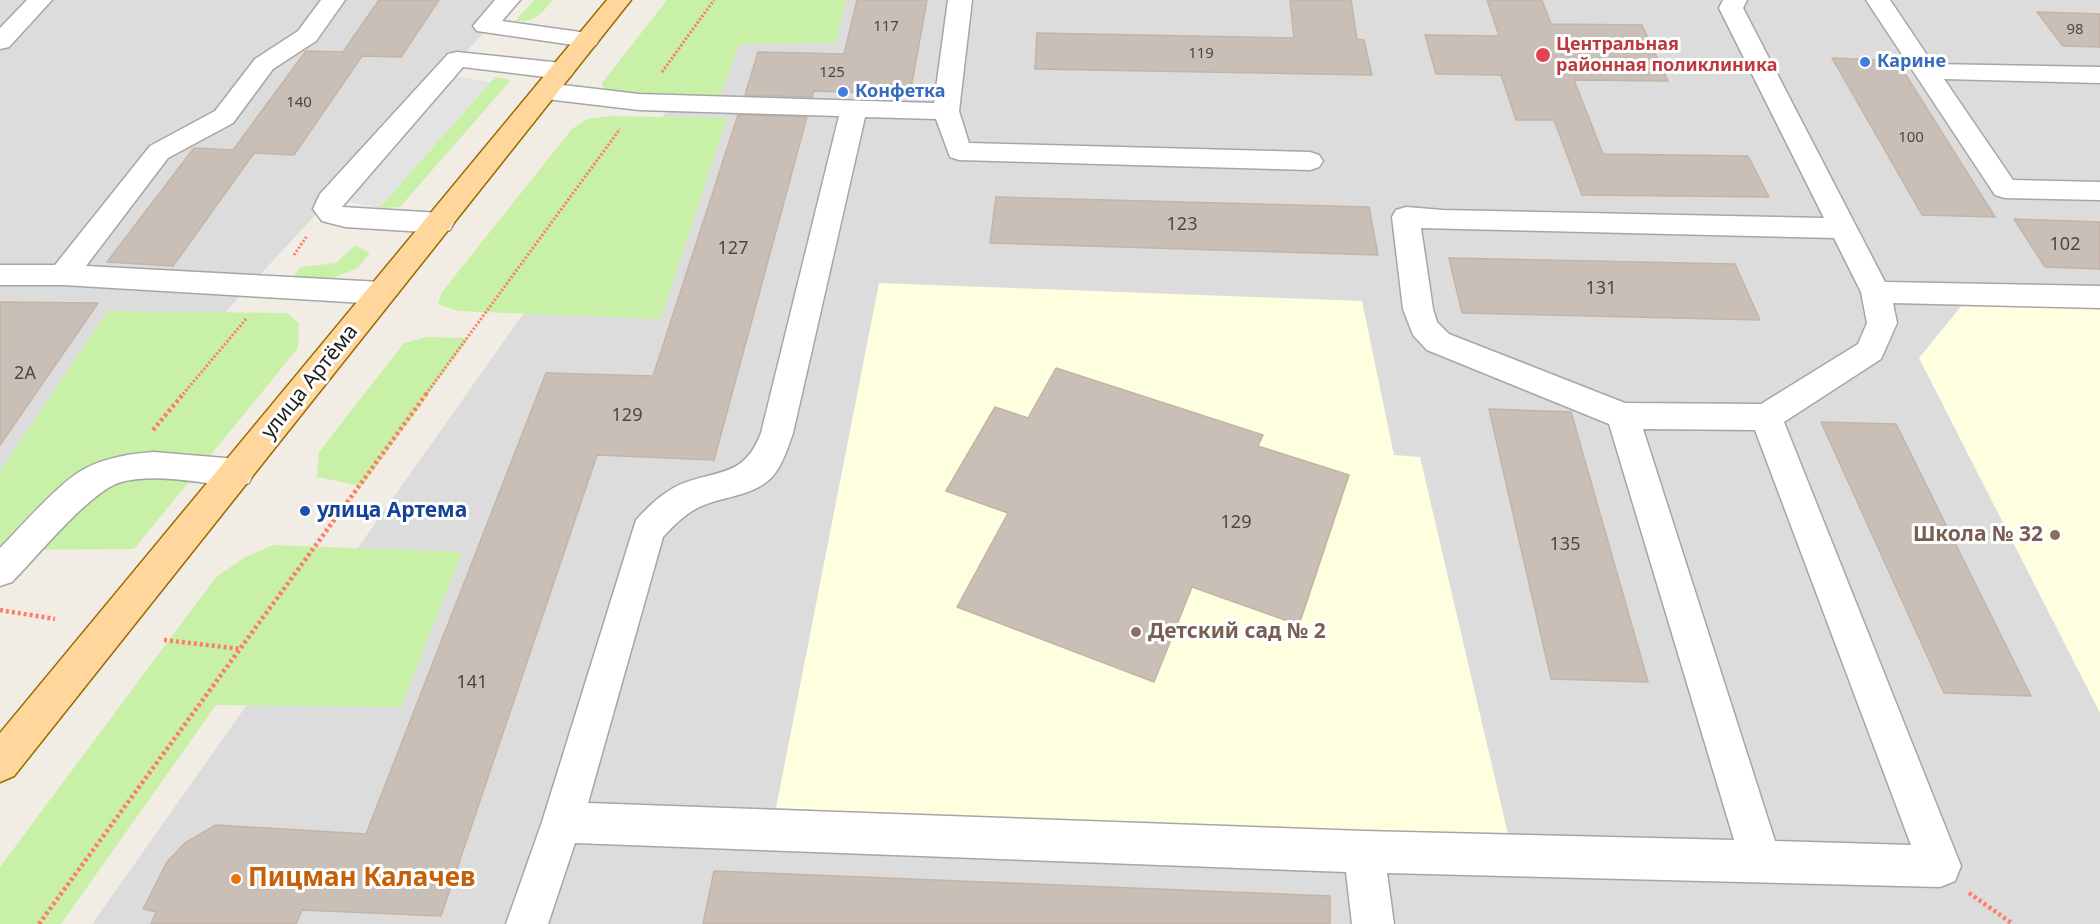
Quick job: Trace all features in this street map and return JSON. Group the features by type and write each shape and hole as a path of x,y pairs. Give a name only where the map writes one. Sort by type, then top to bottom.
{"main road":[{"name":"улица Артёма","path":"0,763 619,0"}],"lane":[{"path":"0,42 40,0"},
{"path":"63,275 159,152 224,117 264,64 307,36 333,0"},
{"path":"508,0 485,26 587,39"},
{"path":"960,0 946,111 959,151 1310,161"},
{"path":"1735,0 1731,8 1876,292 1882,323 1870,351 1766,417 1623,416 1438,342 1424,327 1418,309 1406,217 1443,220 1842,228"},
{"path":"1878,0 2004,189 2100,191"},
{"path":"440,223 345,217 332,214 327,208 330,201 458,59 639,102 946,111"},
{"path":"1925,71 2100,75"},
{"path":"527,924 562,822 648,530 668,508 697,493 738,481 757,470 768,456 777,433 854,108"},
{"path":"0,275 63,275 381,293"},
{"path":"1876,292 2100,297"},
{"path":"1623,416 1761,862"},
{"path":"562,822 1364,852 1940,866 1766,417"},
{"path":"0,571 74,496 96,478 120,469 154,465 237,473"},
{"path":"1364,852 1373,924"}],"path":[{"path":"39,924 714,0"},
{"path":"120,469 272,287 327,208"},
{"path":"0,610 55,620"},
{"path":"164,639 241,649"},
{"path":"1940,866 1974,898 2013,924"}],"shaded area":[{"path":"0,0 514,0 0,556"},
{"path":"745,0 2100,0 2100,924 92,924"},
{"path":"449,75 490,82 379,208 335,199"},
{"name":"Детский сад № 2","path":"879,283 1362,301 1394,455 1420,457 1510,843 776,808"},
{"name":"Школа № 32","path":"1963,304 2100,308 2100,713 1919,358"}],"green space":[{"path":"534,0 553,0 532,19 515,21"},
{"path":"667,0 846,0 836,43 740,44 719,98 605,92 602,83"},
{"path":"495,77 511,80 400,207 379,208"},
{"path":"610,116 727,118 661,319 458,311 438,304 442,292 572,129 587,119"},
{"path":"355,245 370,253 358,268 331,279 286,285 301,267 336,263"},
{"path":"108,311 287,313 299,324 298,348 134,549 0,550 0,471"},
{"path":"427,337 469,338 362,486 317,477 319,452 404,343"},
{"path":"273,545 462,552 401,707 216,705 61,924 0,924 0,867 216,577 244,558"}],"building":[{"path":"379,0 439,0 401,57 362,56 294,155 254,153 173,266 107,262 194,148 233,150 306,51 343,52"},
{"path":"857,0 927,0 910,94 814,91 812,97 745,95 758,52 844,54"},
{"path":"1290,0 1351,0 1357,39 1364,40 1372,75 1035,69 1037,33 1294,38"},
{"name":"Центральная районная поликлиника","path":"1487,0 1542,0 1551,24 1642,25 1668,81 1574,80 1603,154 1748,156 1769,197 1582,195 1554,120 1516,120 1501,75 1436,74 1425,35 1499,36"},
{"path":"2037,12 2100,14 2100,47 2063,46"},
{"path":"1832,58 1897,61 1995,217 1922,215"},
{"path":"738,115 807,117 714,460 597,455 441,916 302,910 296,924 151,924 156,912 143,909 167,862 185,843 216,825 366,834 546,373 653,376"},
{"path":"996,197 1369,207 1378,255 990,243"},
{"path":"2014,219 2100,222 2100,269 2045,267"},
{"path":"1449,258 1735,264 1760,320 1462,313"},
{"path":"0,302 98,303 0,445"},
{"path":"1056,368 1263,435 1258,446 1349,475 1299,625 1192,587 1154,682 957,607 1008,513 946,491 995,407 1028,418"},
{"path":"1489,409 1571,412 1648,682 1551,679"},
{"path":"1821,422 1896,424 2031,696 1944,693"},
{"path":"714,871 1330,896 1330,924 703,924"}],"place":[{"name":"Центральная районная поликлиника","path":"1543,55"},
{"name":"Карине","path":"1865,62"},
{"name":"Конфетка","path":"843,92"},
{"name":"улица Артема","path":"305,511"},
{"name":"Школа № 32","path":"2055,535"},
{"name":"Детский сад № 2","path":"1136,632"},
{"name":"Пицман Калачев","path":"236,879"}]}
